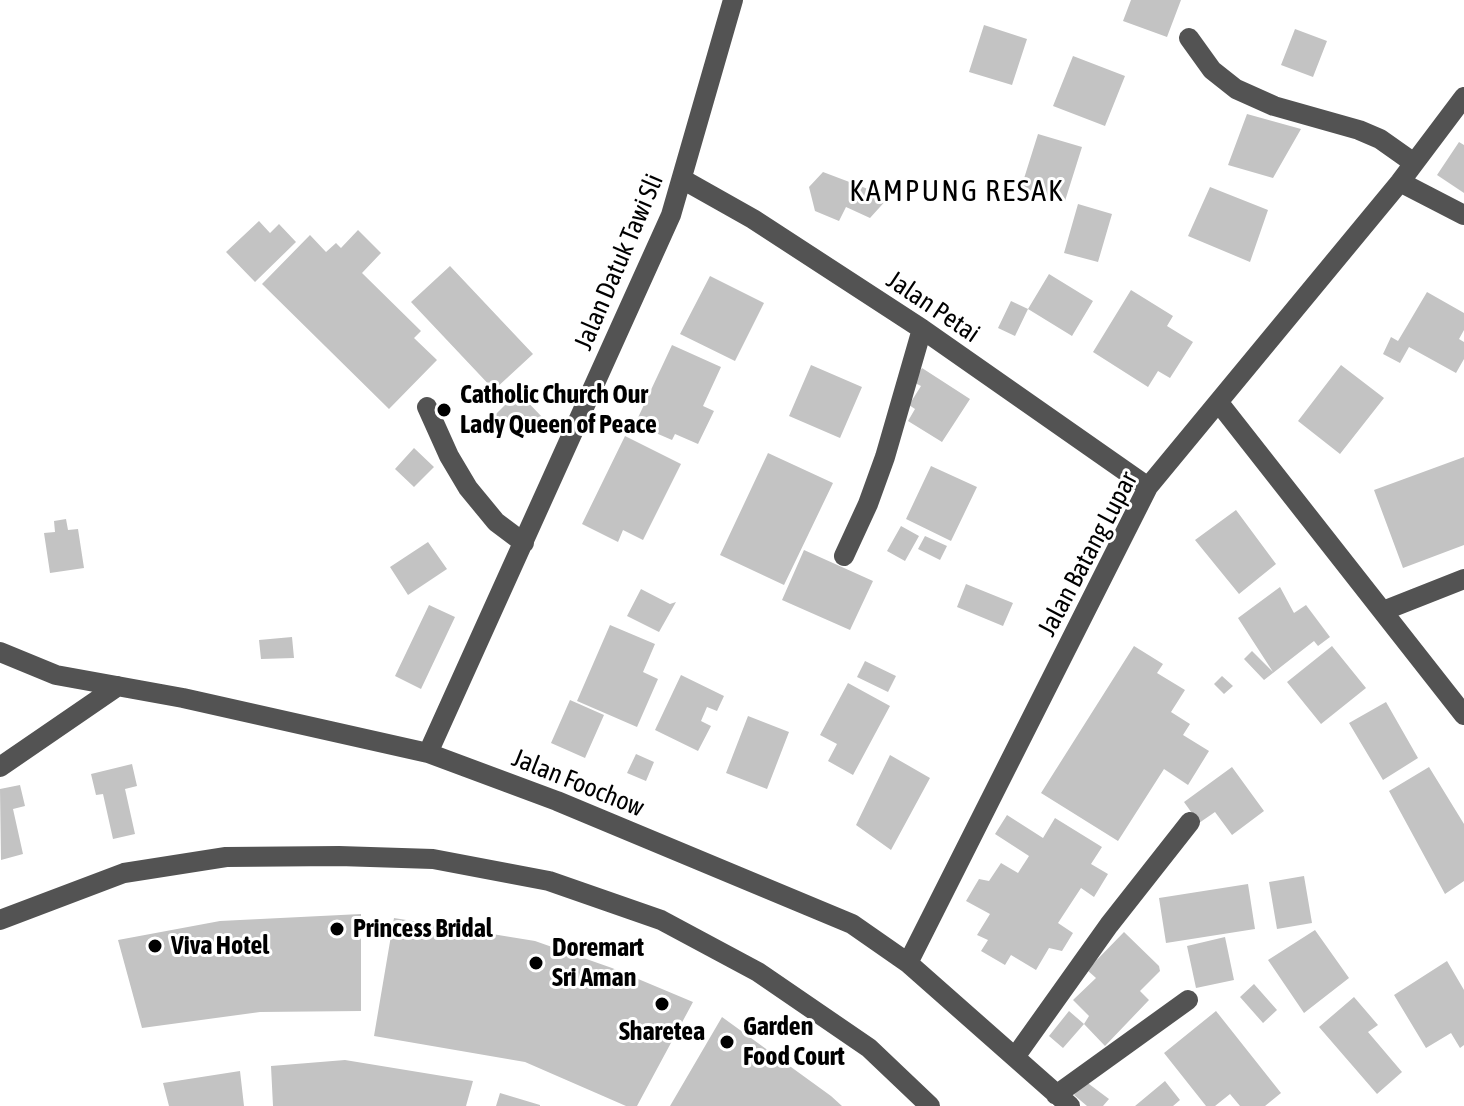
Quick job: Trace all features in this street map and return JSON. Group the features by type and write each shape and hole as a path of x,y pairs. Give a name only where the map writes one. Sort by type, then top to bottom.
{"street":[{"name":"Jalan Datuk Tawi Sli","path":"428,753 671,215 733,0"},
{"path":"1189,38 1212,70 1236,89 1274,106 1359,130 1380,139 1414,163"},
{"name":"Jalan Batang Lupar","path":"908,963 1148,487 1400,182 1464,97"},
{"name":"Jalan Petai","path":"682,179 753,219 922,329 1148,487"},
{"path":"1400,182 1464,215"},
{"path":"844,556 885,457 922,329"},
{"path":"1219,403 1464,715"},
{"path":"427,407 449,456 468,488 496,522 524,543"},
{"path":"1383,611 1464,579"},
{"name":"Jalan Foochow","path":"0,652 56,675 428,753 557,801 852,924 908,963 1063,1100"},
{"path":"0,767 118,686"},
{"path":"1015,1057 1109,925 1190,822"},
{"path":"0,920 124,873 226,857 433,859 549,881 661,920 758,972 869,1048 930,1106"},
{"path":"1063,1100 1188,1000"}],"building":[{"path":"1131,0 1181,0 1167,37 1123,21"},
{"path":"984,25 1027,39 1012,85 969,72"},
{"path":"1295,29 1327,41 1313,77 1281,65"},
{"path":"1073,56 1125,76 1105,126 1053,106"},
{"path":"1247,114 1301,129 1273,178 1228,165"},
{"path":"1038,134 1082,147 1065,201 1021,188"},
{"path":"1459,142 1464,145 1464,193 1437,175"},
{"path":"823,172 889,197 870,218 846,207 839,221 815,211 809,187"},
{"path":"1210,187 1268,210 1250,262 1188,236"},
{"path":"1078,204 1112,214 1098,262 1064,253"},
{"path":"259,221 270,233 279,224 296,242 255,282 226,252"},
{"path":"358,230 381,253 362,273 421,331 414,338 437,360 389,409 262,284 310,235 326,252 336,243 341,248"},
{"path":"450,266 533,354 494,390 411,302"},
{"path":"1049,274 1093,301 1072,336 1028,309"},
{"path":"710,276 764,303 735,361 680,334"},
{"path":"1131,290 1173,316 1167,326 1193,342 1170,378 1158,371 1148,387 1093,352"},
{"path":"1427,292 1464,313 1464,330 1459,339 1464,342 1464,359 1456,373 1409,347 1400,363 1383,354 1391,337 1398,341"},
{"path":"1011,301 1028,309 1015,336 998,328"},
{"path":"672,345 721,367 703,406 714,411 698,444 675,434 672,440 635,424"},
{"path":"811,365 862,387 840,438 789,416"},
{"path":"1341,365 1384,398 1340,454 1298,421"},
{"path":"922,368 970,399 942,442 908,421 915,409 909,405 921,386 913,382"},
{"path":"518,392 543,418 520,440 495,415"},
{"path":"625,436 681,464 643,540 623,530 618,542 582,524"},
{"path":"414,448 434,467 414,487 395,469"},
{"path":"768,453 833,483 784,585 720,555"},
{"path":"1464,457 1464,545 1403,568 1374,490"},
{"path":"931,466 977,487 951,541 906,519"},
{"path":"1236,510 1276,564 1239,594 1195,540"},
{"path":"66,519 68,530 78,529 84,568 50,573 44,533 55,532 54,521"},
{"path":"901,526 919,536 905,561 887,551"},
{"path":"925,536 947,546 940,560 918,549"},
{"path":"428,542 447,569 408,595 390,567"},
{"path":"804,550 873,581 850,630 782,600"},
{"path":"966,584 1013,603 1003,626 957,607"},
{"path":"1280,587 1294,613 1306,605 1330,637 1318,646 1314,641 1264,680 1244,659 1252,651 1273,672 1238,618"},
{"path":"641,589 670,604 676,602 659,632 627,616"},
{"path":"429,605 455,617 421,689 395,676"},
{"path":"610,625 655,644 643,672 658,679 637,727 577,701"},
{"path":"292,637 294,658 261,659 259,640"},
{"path":"1134,646 1163,664 1157,673 1185,690 1171,712 1190,724 1183,735 1209,751 1188,785 1164,769 1118,841 1041,793"},
{"path":"1332,646 1366,688 1321,724 1287,682"},
{"path":"865,661 896,676 888,692 857,677"},
{"path":"681,675 724,696 717,711 707,707 701,721 711,726 698,751 655,730"},
{"path":"1222,676 1233,686 1224,694 1214,684"},
{"path":"848,683 890,706 853,775 828,761 837,744 820,735"},
{"path":"570,700 604,715 585,758 551,743"},
{"path":"1386,702 1418,758 1383,780 1349,723"},
{"path":"748,716 789,732 767,789 726,773"},
{"path":"636,754 654,762 646,781 627,773"},
{"path":"890,755 930,778 891,850 856,825"},
{"path":"132,764 137,786 125,789 135,834 113,839 103,794 96,795 91,774"},
{"path":"1232,767 1264,811 1232,835 1215,812 1199,823 1184,802"},
{"path":"1429,767 1464,824 1464,881 1445,894 1389,791"},
{"path":"20,785 25,806 13,809 23,854 1,860 0,789"},
{"path":"1007,815 1043,838 1055,818 1102,847 1091,864 1108,874 1094,897 1081,888 1058,923 1073,933 1062,951 1049,948 1036,970 1011,955 1005,965 981,951 988,940 977,935 990,914 966,901 979,879 989,881 1001,863 1018,873 1029,856 995,834"},
{"path":"1304,876 1312,923 1277,929 1269,882"},
{"path":"1248,884 1255,929 1166,943 1159,898"},
{"path":"361,914 361,1011 260,1012 142,1028 118,940 220,921"},
{"path":"394,918 535,941 612,968 693,1002 637,1106 626,1106 525,1062 374,1036"},
{"path":"1315,930 1349,978 1304,1013 1268,960"},
{"path":"1124,932 1159,966 1160,971 1140,991 1149,1000 1105,1046 1084,1024 1089,1016 1073,1000 1096,978 1087,970"},
{"path":"1225,937 1234,980 1196,988 1187,946"},
{"path":"1447,961 1464,990 1464,1045 1460,1048 1451,1033 1426,1048 1394,995"},
{"path":"1254,984 1277,1010 1263,1023 1240,997"},
{"path":"1354,997 1378,1025 1368,1032 1402,1072 1377,1094 1319,1027"},
{"path":"1069,1011 1084,1024 1063,1048 1049,1036"},
{"path":"1216,1011 1281,1093 1265,1106 1240,1106 1230,1094 1215,1106 1206,1106 1164,1053"},
{"path":"722,1017 831,1096 842,1106 670,1106"},
{"path":"345,1060 473,1081 466,1106 273,1106 271,1066"},
{"path":"240,1071 244,1106 169,1106 163,1083"},
{"path":"1085,1081 1109,1099 1103,1106 1087,1106 1074,1095"},
{"path":"1165,1081 1180,1100 1173,1106 1135,1106"},
{"path":"500,1093 540,1105 540,1106 496,1106"}],"place":[{"name":"Catholic Church Our Lady Queen of Peace","path":"444,410"},
{"name":"Princess Bridal","path":"337,929"},
{"name":"Viva Hotel","path":"155,946"},
{"name":"Doremart Sri Aman","path":"536,963"},
{"name":"Sharetea","path":"662,1004"},
{"name":"Garden Food Court","path":"727,1042"}],"district":[{"name":"KAMPUNG RESAK","path":"957,192"}]}
